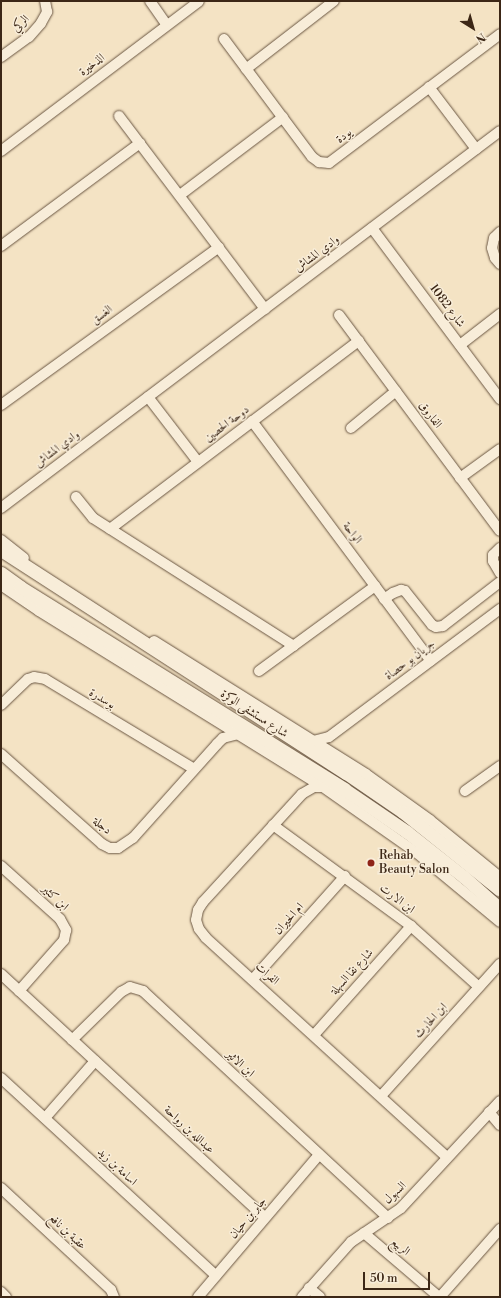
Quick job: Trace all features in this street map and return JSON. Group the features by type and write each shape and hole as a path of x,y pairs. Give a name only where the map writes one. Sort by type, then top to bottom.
{"street":[{"name":"الركي","path":"1,57 29,37 41,22 47,12 45,1"},
{"path":"150,1 167,25"},
{"name":"الذخيرة","path":"1,151 199,1"},
{"path":"246,68 334,1"},
{"name":"يودة","path":"224,39 312,157 319,162 329,163 500,34"},
{"path":"428,87 476,149"},
{"path":"119,116 266,309"},
{"path":"180,195 283,117"},
{"name":"وادي المشاش","path":"1,508 500,131"},
{"path":"1,246 140,143"},
{"name":"شارع 1082","path":"372,228 500,399"},
{"path":"500,232 494,238 492,248 495,258 500,264"},
{"name":"الغسق","path":"1,405 219,247"},
{"path":"460,345 500,314"},
{"name":"الفاروق","path":"340,315 500,531"},
{"name":"دوحة الحصين","path":"110,529 359,341"},
{"path":"351,428 396,392"},
{"path":"148,397 198,462"},
{"name":"الواحة","path":"252,421 431,661"},
{"path":"460,478 500,449"},
{"path":"76,497 93,518 294,646"},
{"name":"شارع مستشفى الوكرة","path":"1,540 32,565 336,754 430,820 500,877"},
{"path":"500,548 493,555 493,561 500,573"},
{"name":"شارع مستشفى الوكرة","path":"1,550 16,562 346,773 403,812 500,890"},
{"name":"شارع مستشفى الوكرة","path":"1,573 20,587 344,789 407,832 464,877 500,909"},
{"path":"384,599 393,593 401,590 405,591 432,625 436,627 443,626 500,582"},
{"path":"2,586 20,587"},
{"name":"شارع مستشفى الوكرة","path":"2,586 39,611 300,771 417,853 500,922"},
{"path":"259,671 375,586"},
{"name":"جريان بو حصاة","path":"314,741 325,738 336,732 500,609"},
{"name":"بوسدرة","path":"1,705 28,679 34,677 45,679 194,769"},
{"path":"215,720 219,736 217,744"},
{"path":"336,732 332,739 332,747 346,773"},
{"name":"دجلة","path":"1,754 102,844 110,848 118,848 133,838 223,738 238,734"},
{"path":"300,771 303,780 302,794"},
{"path":"465,791 497,772"},
{"name":"الفرات","path":"344,789 314,787 302,794 203,902 198,910 196,920 199,929 206,938 253,979 447,1157"},
{"name":"ابن الارت","path":"273,825 345,876 410,926 479,987"},
{"name":"ابن كثير","path":"1,866 60,919 66,930 64,940 19,991"},
{"name":"ام الحيران","path":"253,979 345,876"},
{"name":"شارع نقا السهلة","path":"314,1035 410,926"},
{"name":"ابن الحارث","path":"381,1096 500,964"},
{"name":"عبدالله بن رواحة","path":"1,974 265,1218"},
{"name":"ابن الاثير","path":"72,1040 121,992 130,987 142,991 388,1218"},
{"path":"44,1118 95,1061"},
{"name":"اسامة بن زيد","path":"1,1078 216,1276"},
{"name":"السهول","path":"302,1297 351,1242 401,1208 500,1101"},
{"path":"490,1112 500,1125"},
{"name":"جابر بن حيان","path":"198,1297 319,1155"},
{"name":"عقبة بن نافع","path":"1,1188 111,1290 114,1297"},
{"path":"440,1297 500,1229"},
{"name":"الربيع","path":"364,1233 440,1297"},
{"path":"309,1288 320,1297"},
{"path":"1,1292 6,1297"}],"place":[{"name":"Rehab Beauty Salon","path":"371,863"}]}
